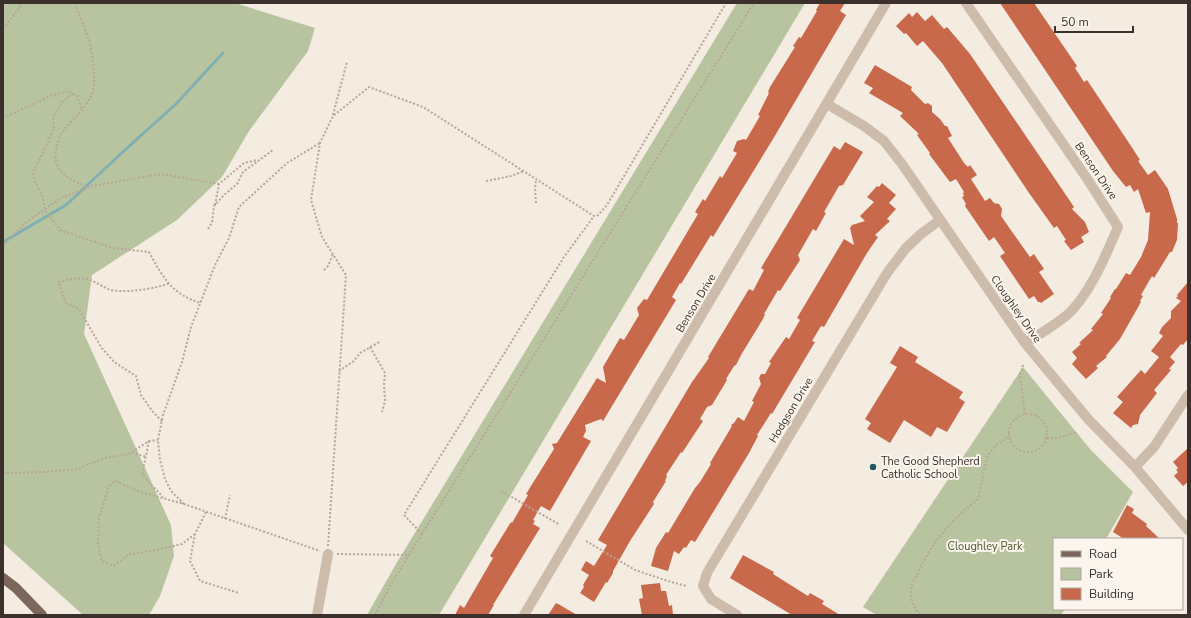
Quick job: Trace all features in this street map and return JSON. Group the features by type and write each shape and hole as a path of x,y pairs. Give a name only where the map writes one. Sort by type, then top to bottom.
{"main road":[{"path":"3,578 16,588 42,615"}],"street":[{"name":"Benson Drive","path":"524,615 886,3"},
{"name":"Benson Drive","path":"966,3 1088,180 1118,227 1108,250 1082,299 1067,315 1025,343"},
{"name":"Cloughley Drive","path":"827,104 864,126 884,141 902,164 1025,343 1088,419 1134,467 1188,530"},
{"name":"Hodgson Drive","path":"737,615 711,599 703,586 707,573 887,273 906,248 921,234 940,220"},
{"path":"1134,467 1154,447 1188,395"},
{"path":"317,615 328,554"}],"path":[{"path":"18,3 20,8"},
{"path":"3,29 24,3"},
{"path":"75,3 89,40 94,70 94,86 88,104 58,138 55,157 58,171 88,187"},
{"path":"597,216 607,205 726,3"},
{"path":"375,615 390,586 422,534 754,3"},
{"path":"328,554 346,275 322,237 311,200 320,143 333,116 347,62"},
{"path":"333,116 369,87 423,107 594,216 564,257 404,515 422,534"},
{"path":"3,118 50,96 68,91 77,96 82,109"},
{"path":"73,94 63,101 53,117 54,130 33,173 35,182 43,197 45,210 60,230 113,248 148,252 163,277 178,294 201,303"},
{"path":"184,504 171,491 165,479 160,460 158,440 162,421 182,362 191,327 215,265 229,238 239,207 287,163 320,143"},
{"path":"214,206 237,184 243,172 273,150"},
{"path":"208,229 212,223 219,184 244,163 259,160"},
{"path":"486,181 511,176 524,171"},
{"path":"3,246 25,223 61,198 88,187 161,174 219,184"},
{"path":"536,179 536,203"},
{"path":"324,270 328,266 333,254"},
{"path":"162,421 153,412 141,394 136,376 114,362 101,347 79,309 66,303 58,282 84,278 97,282 109,289 121,291 155,287 168,283"},
{"path":"339,370 354,361 360,353 381,341"},
{"path":"370,347 385,373 385,401 382,412"},
{"path":"1023,365 1020,375 1025,414"},
{"path":"1025,414 1037,416 1046,425 1048,432 1044,444 1040,449 1034,452 1021,451 1016,448 1009,437 1009,431 1014,420 1025,414"},
{"path":"1047,438 1058,438 1078,432"},
{"path":"920,615 913,605 911,589 923,560 946,526 978,499 987,457 996,445 1009,437"},
{"path":"3,473 77,470 105,458 129,454 149,441 158,440"},
{"path":"149,441 142,476 164,498"},
{"path":"132,452 146,457"},
{"path":"195,534 182,544 152,551 129,554 114,566 102,562 98,546 99,516 109,486 116,481 141,492 184,504 328,554 409,555"},
{"path":"501,490 560,525"},
{"path":"225,519 230,495"},
{"path":"206,512 195,534 190,561 200,581 239,593"},
{"path":"586,541 634,570 687,586"}],"green space":[{"path":"3,3 235,3 315,28 308,51 249,131 222,177 177,220 92,275 84,334 171,525 174,556 160,596 149,615 83,615 3,543"},
{"path":"737,3 805,3 439,615 367,615 396,564"},
{"name":"Cloughley Park","path":"1023,367 1090,449 1133,492 1107,538 1053,538 1053,610 1064,610 1061,615 877,615 863,607"}],"building":[{"path":"820,3 845,3 840,11 846,15 773,139 713,237 711,235 681,284 680,283 672,297 676,300 603,421 601,419 585,425 586,431 583,437 591,441 550,511 541,506 533,520 535,521 533,524 540,528 488,615 455,615 460,605 464,608 493,558 490,556 511,522 512,523 528,495 526,494 554,449 552,444 557,443 597,378 606,383 603,367 620,338 624,340 639,315 637,308 644,299 647,300 698,214 695,212 703,199 705,201 720,176 722,178 737,153 733,151 737,141 744,139 746,140 760,116 758,115 769,93 770,87 795,47 793,46 799,37 801,38"},
{"path":"1000,3 1034,3 1077,66 1075,68 1084,82 1087,80 1133,149 1140,160 1138,161 1148,175 1155,170 1168,189 1178,223 1177,240 1172,252 1170,252 1154,278 1152,276 1141,295 1143,296 1140,301 1141,302 1120,339 1106,356 1107,357 1096,366 1098,368 1086,379 1072,364 1077,358 1072,352 1093,330 1091,329 1103,314 1101,313 1115,289 1126,273 1130,275 1141,257 1148,240 1150,212 1146,213 1138,189 1134,192 1130,185 1126,187 1113,171"},
{"path":"917,12 925,21 932,15 944,29 947,27 970,54 1074,207 1072,209 1085,222 1089,232 1081,237 1084,242 1071,250 1064,241 1066,240 1057,226 1054,228 1029,193 942,63 923,41 917,46 906,33 904,34 896,26 909,13 912,17"},
{"path":"875,65 912,87 911,90 925,104 928,103 932,106 932,112 945,126 947,126 952,136 948,138 964,163 968,167 970,165 977,175 971,179 985,201 990,198 994,203 999,204 1002,209 1001,216 1030,257 1034,254 1044,269 1039,272 1054,294 1041,303 1038,302 1034,296 1029,299 1000,256 1005,253 994,237 989,241 965,206 966,204 962,197 964,196 964,192 956,179 950,182 929,154 930,153 917,135 919,134 900,116 903,113 869,93 873,88 864,83"},
{"path":"845,142 863,152 843,185 839,186 824,212 826,213 816,231 813,229 798,255 800,260 780,291 778,290 764,314 763,319 726,379 727,380 712,405 707,407 700,419 703,421 666,475 666,481 653,502 654,504 594,602 580,593 589,575 581,570 586,561 594,566 607,545 598,540 692,382 709,358 708,357 749,289 753,291 764,270 761,268 834,146 840,150"},
{"path":"882,183 896,195 889,203 896,209 887,219 890,221 875,235 878,237 867,253 824,327 821,326 812,341 815,342 772,414 771,413 757,435 758,436 749,453 695,542 691,540 686,548 684,547 679,554 674,551 668,571 651,566 656,548 666,532 668,533 711,464 710,463 732,426 731,425 738,417 744,421 761,384 759,378 761,374 765,374 771,363 769,362 786,337 789,339 800,320 797,318 844,239 854,245 850,228 852,225 865,221 860,216 874,202 867,197 877,186 879,187"},
{"path":"1188,282 1188,339 1183,345 1181,344 1170,357 1175,362 1169,369 1171,370 1154,390 1157,393 1140,415 1138,424 1133,425 1131,428 1113,413 1123,402 1117,397 1141,370 1145,374 1159,357 1151,351 1163,336 1159,333 1162,327 1171,318 1171,311 1181,301 1176,298 1178,296 1177,295"},
{"path":"900,346 918,357 915,362 963,392 959,398 965,402 947,432 937,427 931,437 904,420 890,443 867,429 871,423 865,419 897,367 890,363"},
{"path":"1188,448 1188,482 1183,486 1174,476 1178,472 1176,470 1178,468 1173,462"},
{"path":"1127,505 1134,509 1132,513 1147,524 1146,526 1159,538 1122,538 1113,532"},
{"path":"743,555 774,572 773,574 808,596 810,593 824,601 822,604 840,615 792,615 730,578"},
{"path":"660,583 661,591 666,591 669,606 672,605 673,615 642,615 639,599 643,598 641,585"},
{"path":"556,603 560,605 577,615 548,615"}],"waterway":[{"path":"3,242 66,205 176,104 223,53"}],"place":[{"name":"The Good Shepherd Catholic School","path":"873,467"}]}
